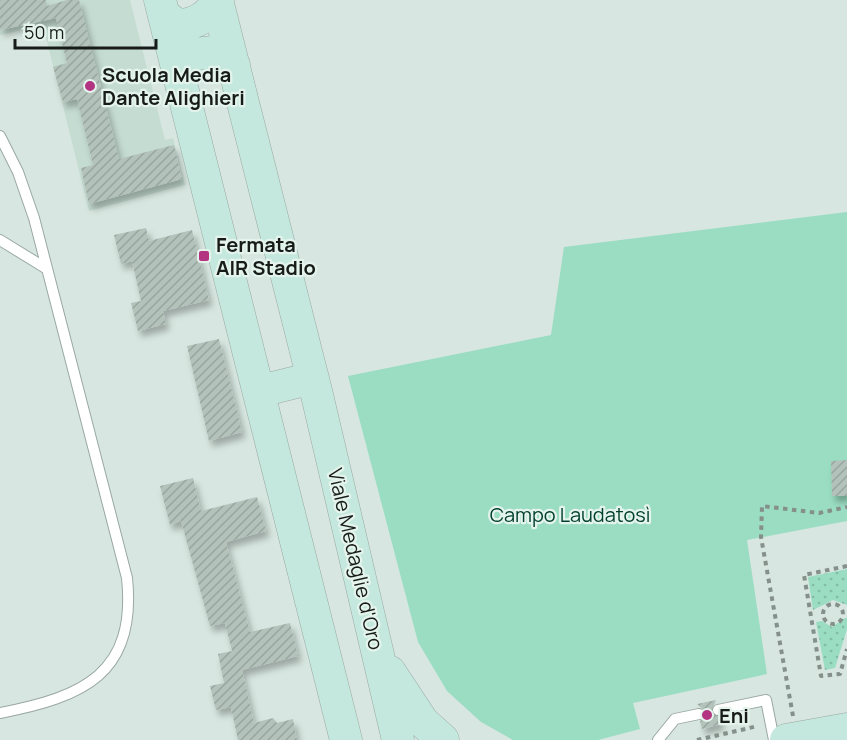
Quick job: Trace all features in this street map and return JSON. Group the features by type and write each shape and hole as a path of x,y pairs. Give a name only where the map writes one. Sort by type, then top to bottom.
{"main road":[{"path":"162,8 179,26 196,23 210,13 218,1"},
{"name":"Viale Medaglie d'Oro","path":"218,1 313,378 398,740"},
{"path":"162,8 346,740"},
{"path":"179,70 188,55 213,52 234,65"},
{"path":"260,392 313,378"},
{"path":"376,648 423,722 443,740"},
{"path":"790,729 847,729"}],"lane":[{"path":"0,136 18,172 47,269 127,578 130,608 126,634 114,660 89,683 62,699 0,713"},
{"path":"0,240 47,269"},
{"path":"718,710 766,700 774,740"},
{"path":"658,740 675,718 699,714"}],"path":[{"path":"790,729 761,537 762,506 819,513 847,507"},
{"path":"847,566 804,574 821,676 840,674 847,649"},
{"path":"831,604 838,605 845,612 842,620 836,624 826,622 823,616 825,607 831,604"},
{"path":"811,618 823,616"},
{"path":"697,740 752,728"}],"shaded area":[{"path":"0,0 130,0 165,140 173,138 185,185 89,211 43,25 0,35"}],"green space":[{"name":"Campo Laudatosì","path":"847,212 847,521 747,540 767,674 633,703 640,729 598,740 513,740 481,722 447,691 418,642 348,376 551,335 564,247"},
{"path":"847,569 847,605 833,600 813,610 808,577"},
{"path":"847,618 847,629 835,668 825,670 816,622 822,621 832,627"}],"building":[{"path":"0,0 46,0 47,6 67,0 79,0 119,159 174,145 182,179 89,204 81,168 93,165 77,99 63,102 53,67 67,63 56,18 0,30"},
{"path":"146,228 149,241 192,230 209,300 163,311 166,324 138,331 131,303 141,301 132,261 121,264 114,235"},
{"path":"219,339 242,432 209,441 187,346"},
{"path":"847,460 847,496 832,496 831,461"},
{"path":"193,478 201,511 257,497 266,531 226,542 250,632 290,623 298,656 242,670 254,723 273,718 277,723 293,719 297,740 238,740 231,707 216,710 210,686 224,683 218,654 232,651 225,623 210,626 181,521 170,525 160,486"},
{"path":"716,700 711,712 720,717 721,724 702,729 700,721 706,717 706,712 697,704"}],"place":[{"name":"Scuola Media Dante Alighieri","path":"90,86"},
{"name":"Fermata AIR Stadio","path":"204,256"},
{"name":"Eni","path":"707,715"}]}
